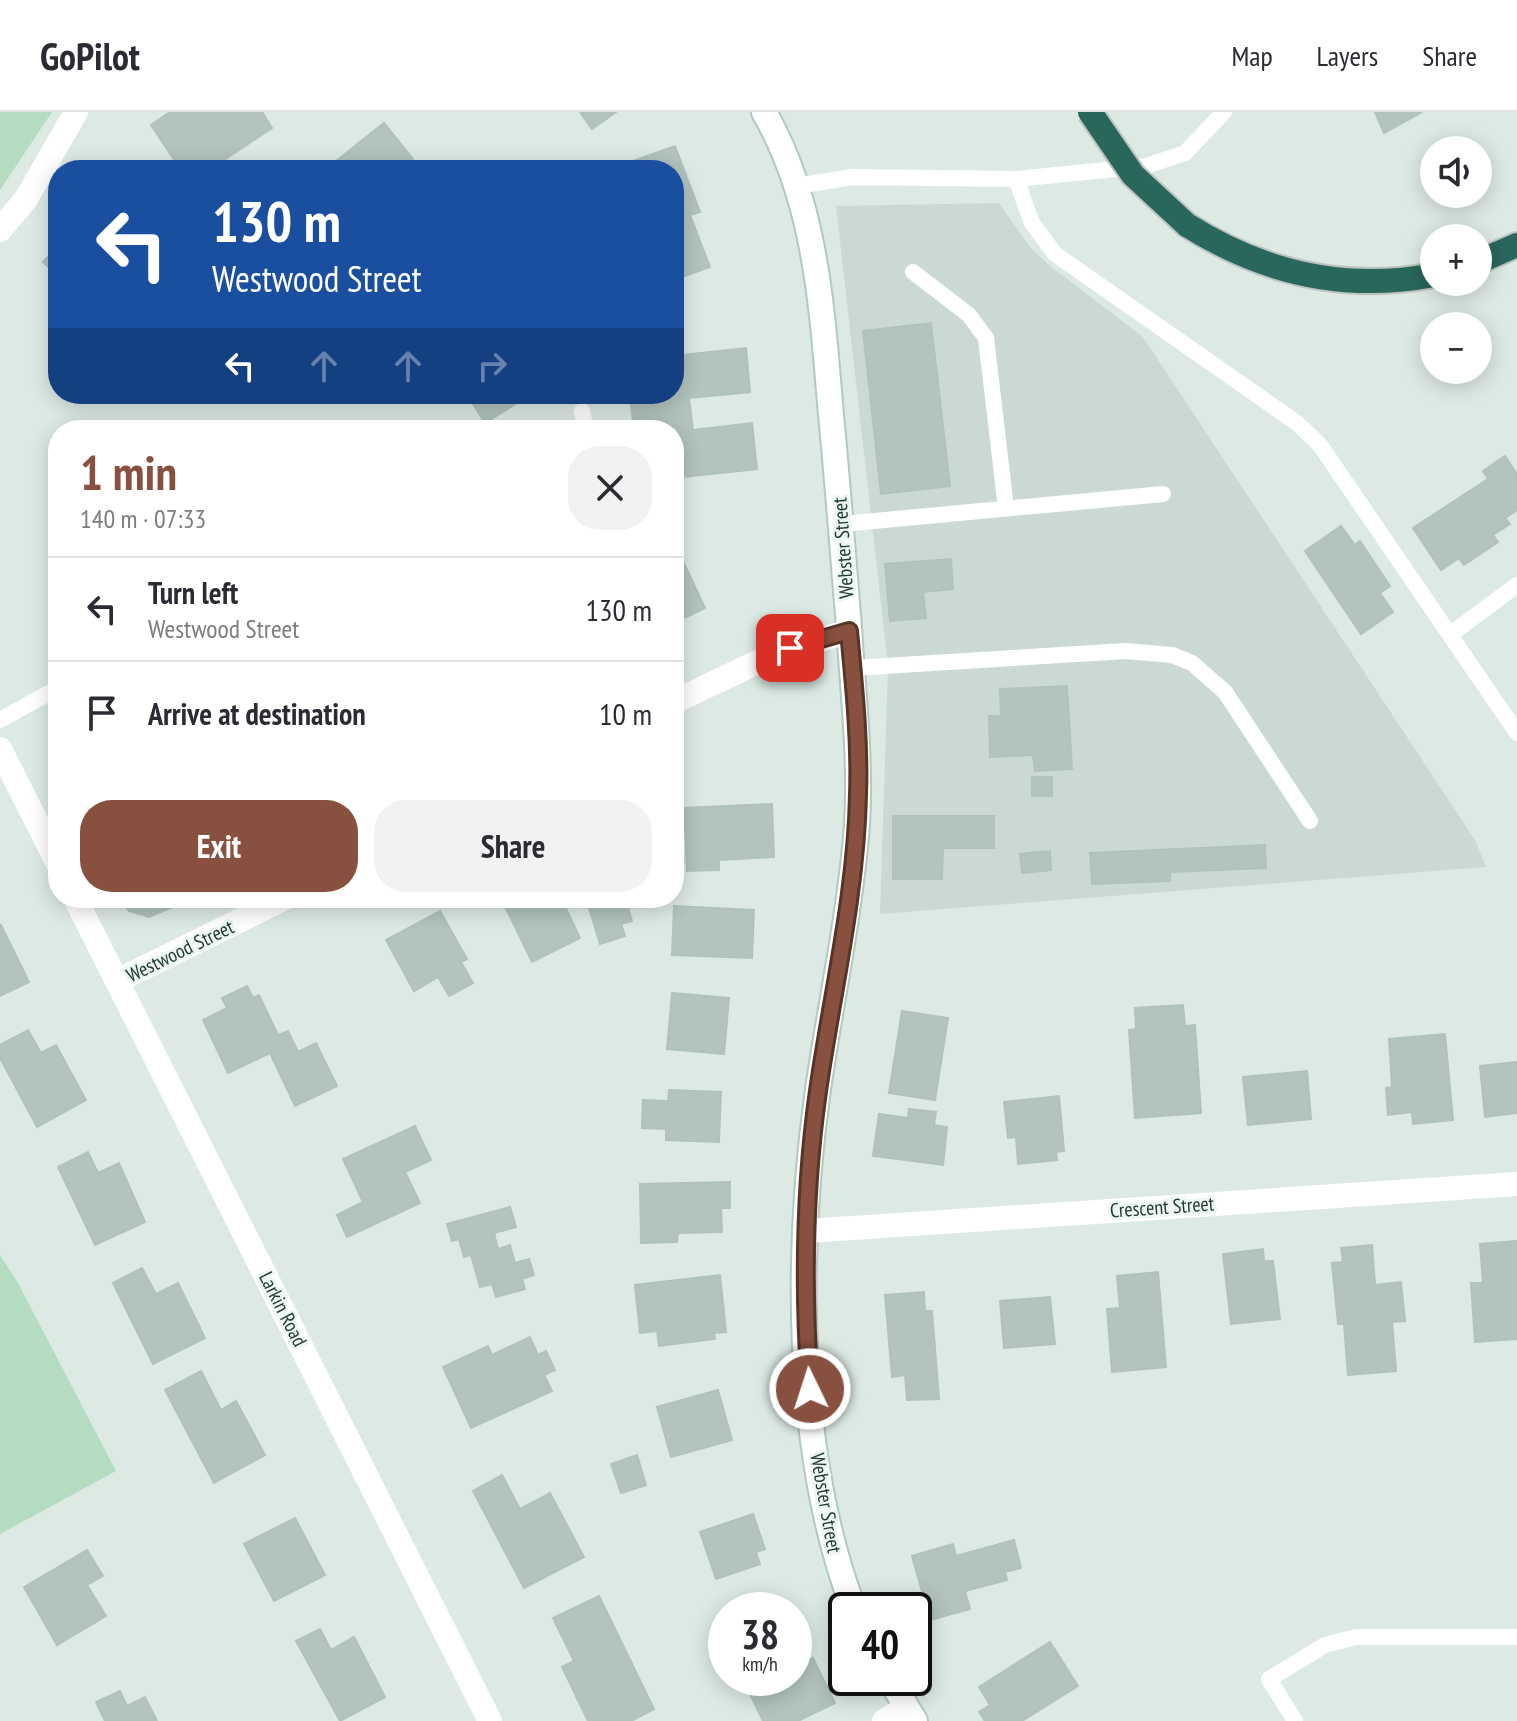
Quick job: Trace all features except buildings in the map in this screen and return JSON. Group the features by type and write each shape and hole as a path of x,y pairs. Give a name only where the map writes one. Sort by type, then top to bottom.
{"highway":[{"path":"1090,112 1133,175 1187,225 1229,250 1287,272 1358,282 1420,276"},
{"path":"1492,256 1517,245"}],"street":[{"path":"49,160 76,112"},
{"name":"Webster Street","path":"764,112 797,186 820,297 842,524 858,762 856,838 813,1129 807,1231 806,1316 813,1425 834,1551 848,1592"},
{"path":"0,230 32,189 48,161"},
{"path":"684,697 772,655 849,631"},
{"path":"0,749 48,844"},
{"name":"Larkin Road","path":"80,908 490,1721"},
{"name":"Westwood Street","path":"117,981 265,908"},
{"name":"Crescent Street","path":"807,1231 1517,1184"},
{"path":"884,1721 910,1714 900,1696"}],"lane":[{"path":"797,186 852,177 1016,179 1146,166 1174,159 1196,145 1224,112"},
{"path":"1016,179 1039,235 1065,262 1297,423 1320,445 1517,733"},
{"path":"913,272 969,315 986,338 1006,508"},
{"path":"582,411 584,420"},
{"path":"842,524 1163,494"},
{"path":"1451,634 1517,585"},
{"path":"852,668 1126,651 1172,655 1192,663 1225,692 1310,821"},
{"path":"0,720 48,694"},
{"path":"1295,1721 1269,1679 1325,1645 1356,1637 1517,1637"}],"shaded area":[{"path":"999,203 1030,247 1049,265 1143,337 1475,840 1486,867 880,914 888,666 836,206"}],"green space":[{"path":"0,112 52,112 0,190"},
{"path":"0,1255 18,1283 116,1471 0,1534"}],"route":[{"path":"790,648 849,631 858,762 854,861 815,1110 810,1165 806,1335 810,1389"}]}
